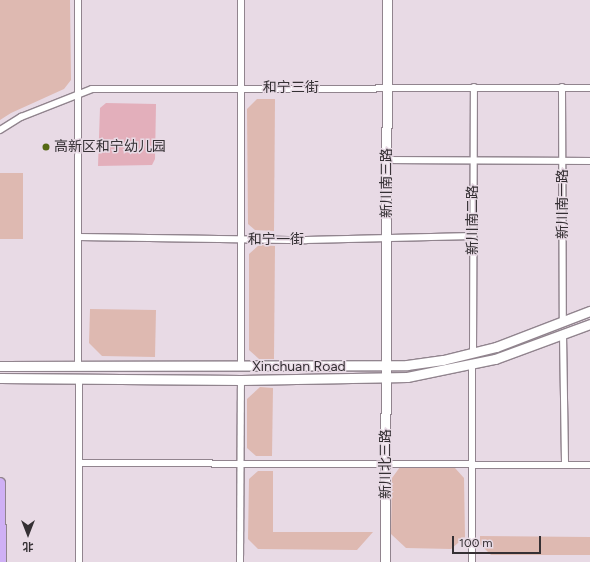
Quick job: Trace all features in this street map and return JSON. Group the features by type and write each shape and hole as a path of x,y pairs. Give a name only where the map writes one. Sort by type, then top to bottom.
{"main road":[{"path":"0,483 1,562"}],"street":[{"path":"78,0 78,366"},
{"path":"240,367 242,89 241,0"},
{"name":"新川南三路","path":"386,366 387,0"},
{"name":"和宁三街","path":"0,130 21,117 78,94 92,90 474,87 590,88"},
{"name":"新川南二路","path":"473,354 474,87"},
{"name":"新川南一路","path":"562,87 563,321"},
{"path":"387,160 590,161"},
{"name":"和宁一街","path":"79,237 240,240 473,236"},
{"name":"Xinchuan Road","path":"0,366 386,366 443,360 473,354 517,340 590,311"},
{"name":"Xinchuan Road","path":"0,378 241,380 386,378 472,365 590,324"},
{"path":"563,334 565,465"},
{"path":"472,365 472,562"},
{"name":"新川北三路","path":"385,562 386,366"},
{"path":"79,378 79,562"},
{"path":"240,562 241,380"},
{"path":"80,464 590,465"}],"shaded area":[{"path":"0,0 70,0 71,80 64,89 11,113 0,120"},
{"path":"257,99 275,99 274,231 255,230 248,224 247,109"},
{"path":"0,173 23,173 23,239 0,239"},
{"path":"259,245 275,246 274,359 259,359 249,350 249,254"},
{"path":"90,309 156,310 155,357 102,356 89,343"},
{"path":"260,387 273,388 272,456 256,456 247,448 247,399"},
{"path":"400,467 455,468 464,478 465,537 451,549 406,548 391,534 392,478"},
{"path":"258,471 273,471 273,532 373,532 357,550 258,549 248,539 249,479"},
{"path":"480,536 590,537 590,555 491,555 480,544"}],"building":[{"path":"106,103 156,104 155,159 152,165 98,166 100,108"}],"place":[{"name":"高新区和宁幼儿园","path":"46,147"}]}
